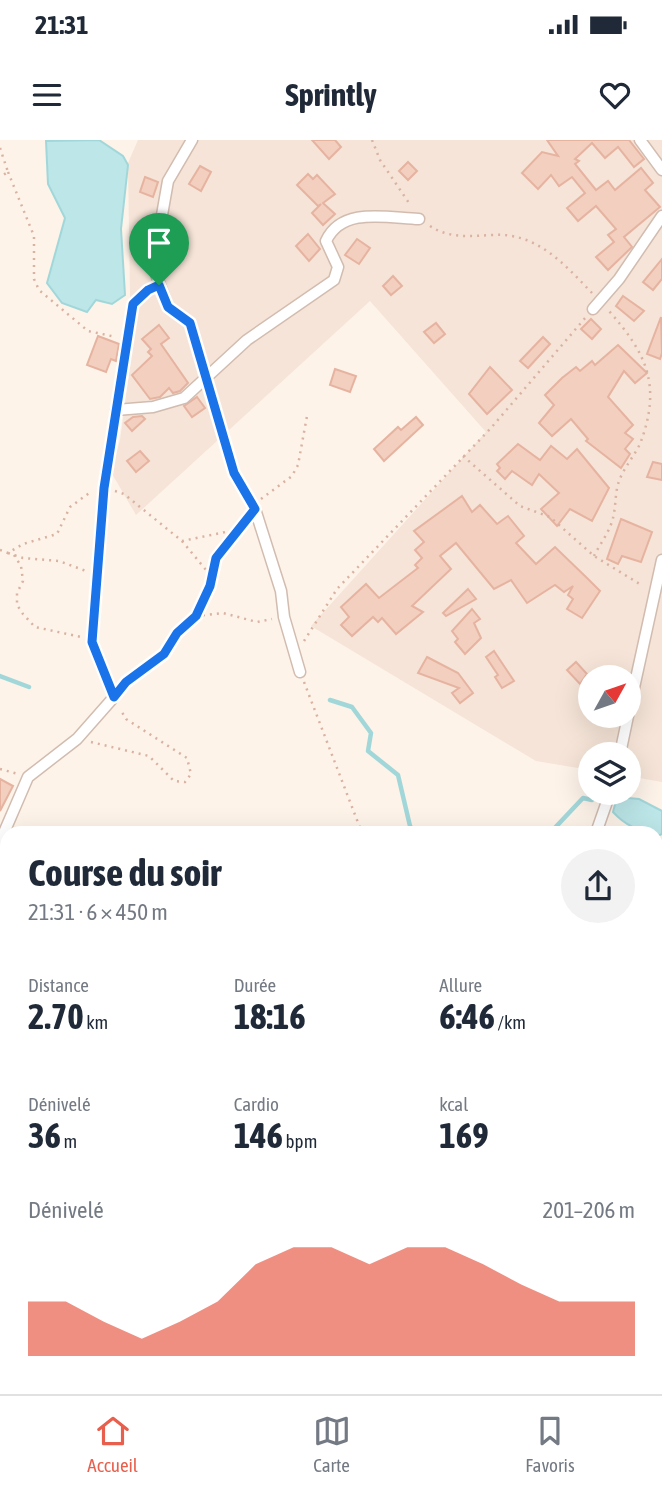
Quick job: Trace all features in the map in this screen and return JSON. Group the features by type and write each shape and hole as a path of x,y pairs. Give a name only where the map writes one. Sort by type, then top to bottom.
{"street":[{"path":"192,140 168,181 153,266 168,307 190,323 234,473 255,509 281,591 284,617 300,672"},
{"path":"640,140 662,170"},
{"path":"596,305 662,216"},
{"path":"116,410 153,407 184,398 247,340 334,280 338,267 326,241 337,225 348,218 419,219"},
{"path":"7,826 28,777 77,739 114,697 92,642 104,488 133,304 148,290 159,285"},
{"path":"639,665 662,560"},
{"path":"599,826 606,805"}],"path":[{"path":"372,140 380,160 419,219 440,233 475,239 509,236 553,252 596,305 636,342 655,383 655,406 641,442 620,478 613,520 594,556"},
{"path":"0,148 34,236 34,279 39,290 88,331 128,340"},
{"path":"0,177 8,172"},
{"path":"295,655 337,589 463,456 596,305"},
{"path":"77,739 149,756 174,781 185,782 191,774 187,758 126,719 114,697 126,682 164,654 177,633 196,616 212,577 216,558 241,529 261,499 292,476 298,464 307,416"},
{"path":"463,456 506,496 534,513 550,517 594,556 655,593"},
{"path":"8,553 23,544 57,534 69,506 86,492 104,488 124,494 182,541 212,577"},
{"path":"182,541 241,529"},
{"path":"0,550 14,555 59,561 97,572"},
{"path":"14,555 21,566 23,581 17,593 17,605 23,614 35,626 63,631 92,642"},
{"path":"196,616 223,613 257,621 284,617"},
{"path":"300,672 359,826"},
{"path":"0,769 28,777"}],"shaded area":[{"path":"138,140 662,140 662,782 641,778 641,742 578,742 578,768 536,761 311,626 486,432 370,301 136,515 111,472 120,440 131,359 128,163"}],"water":[{"path":"99,140 123,156 128,165 121,229 125,295 112,304 96,300 87,312 62,303 47,283 65,218 48,184 46,141"},
{"path":"641,800 662,811 662,826 631,826 613,812 615,805 641,805"}],"building":[{"path":"312,140 335,140 341,147 329,159"},
{"path":"547,140 629,140 644,159 634,167 618,147 605,158 592,143 575,159 579,161 575,164 596,190 608,181 615,190 641,168 653,183 645,190 660,207 624,237 632,247 608,270 596,257 614,242 608,235 616,229 596,206 578,221 567,208 585,193 572,177 559,186 551,175 538,189 522,173 542,152 558,156"},
{"path":"408,162 417,171 408,180 399,171"},
{"path":"200,166 211,172 201,191 189,184"},
{"path":"308,174 313,179 317,175 335,194 323,203 335,214 323,225 312,213 321,204 318,206 297,185"},
{"path":"145,177 158,182 153,197 140,192"},
{"path":"308,234 320,249 309,261 296,246"},
{"path":"357,239 370,248 359,264 345,255"},
{"path":"662,259 662,279 653,290 643,282"},
{"path":"393,276 402,286 391,295 383,286"},
{"path":"623,296 644,311 634,321 616,306"},
{"path":"661,317 662,353 660,359 647,354"},
{"path":"591,319 601,329 592,339 581,329"},
{"path":"436,323 445,334 434,343 424,332"},
{"path":"159,325 169,338 161,344 188,383 180,391 173,393 169,388 160,397 150,399 132,375 152,356 148,352 151,349 142,339"},
{"path":"98,336 119,344 116,361 111,359 106,372 87,365"},
{"path":"543,337 550,344 528,368 520,361"},
{"path":"618,345 647,373 635,383 624,371 608,397 633,425 625,433 633,439 625,449 630,454 621,468 586,441 588,439 571,419 552,436 539,423 554,405 545,395 562,378 576,367 580,371 592,361 595,365"},
{"path":"490,367 512,390 487,414 469,394"},
{"path":"335,369 356,376 350,392 330,385"},
{"path":"197,397 205,408 192,417 184,406"},
{"path":"142,416 145,419 132,431 125,423 133,417"},
{"path":"416,417 423,425 384,461 374,449 398,427 401,430"},
{"path":"518,444 540,460 551,446 567,459 577,449 609,488 592,521 570,509 557,526 541,509 559,493 539,474 532,485 512,471 505,479 497,471 500,468 497,464"},
{"path":"140,451 149,461 136,472 127,461"},
{"path":"653,462 662,464 662,480 647,477"},
{"path":"462,496 472,512 480,505 497,524 508,516 524,536 516,543 536,564 555,547 600,591 582,618 567,609 573,599 568,595 573,586 564,592 555,585 527,603 511,580 494,589 456,543 440,556 451,569 412,606 423,612 396,634 382,618 378,622 373,617 352,636 341,625 349,617 341,607 366,584 379,598 418,568 415,565 422,558 415,550 424,542 414,531"},
{"path":"621,519 652,532 641,562 622,556 618,564 607,559"},
{"path":"468,589 476,599 446,616 443,613"},
{"path":"472,609 480,619 474,623 481,638 465,654 455,642 458,639 452,631"},
{"path":"494,651 514,681 502,688 495,677 498,675 486,657"},
{"path":"427,657 458,673 473,693 460,703 452,693 459,688 418,673"},
{"path":"576,662 579,665 578,682 567,670"},
{"path":"0,779 13,786 0,811"}],"waterway":[{"path":"0,676 29,687"},
{"path":"330,700 352,707 371,733 368,751 398,775 410,826"},
{"path":"557,826 578,803"}],"route":[{"path":"159,285 168,307 190,323 234,473 255,509 232,542 216,558 210,586 196,616 177,633 164,654 126,682 114,697 92,642 104,488 133,304 148,290 159,285"}]}
